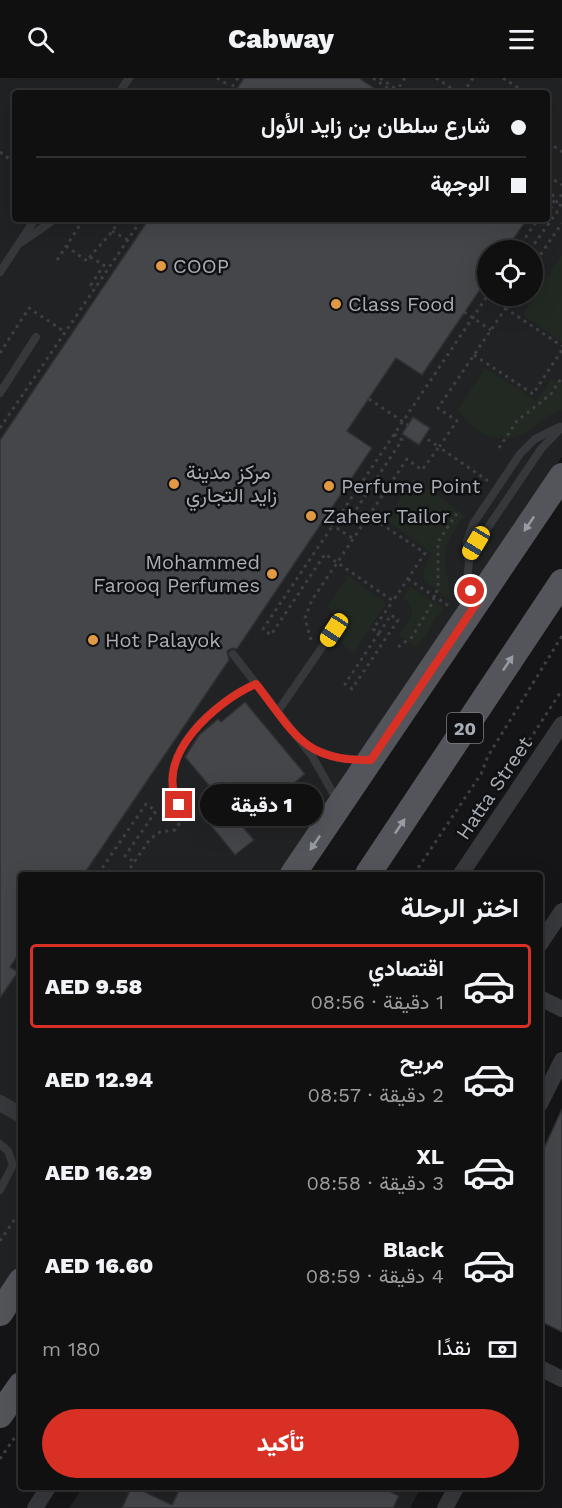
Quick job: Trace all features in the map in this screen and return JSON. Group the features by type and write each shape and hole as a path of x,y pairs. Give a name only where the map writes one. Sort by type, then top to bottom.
{"main road":[{"path":"294,872 562,476"},
{"name":"20","path":"369,872 562,582"},
{"path":"0,1313 18,1286"},
{"path":"0,1415 18,1389"}],"street":[{"name":"Hatta Street","path":"462,872 562,724"},
{"path":"543,940 562,911"},
{"path":"543,1000 562,1009"},
{"path":"543,1098 562,1060"},
{"path":"0,1103 18,1113"},
{"path":"543,1370 562,1379"},
{"path":"34,1508 46,1490"},
{"path":"445,1508 455,1490"}],"lane":[{"path":"0,272 33,222"},
{"path":"19,244 51,222"},
{"path":"1,389 36,337"},
{"path":"478,601 467,579 469,532 527,446 544,433 562,427"},
{"path":"468,559 476,543 541,449 562,427"},
{"path":"278,711 334,630"},
{"path":"233,654 303,745 340,806"},
{"path":"179,805 171,787 176,758 218,706 256,684"},
{"path":"303,745 338,758 371,760"},
{"path":"0,1144 8,1151 13,1165 0,1190"}],"path":[{"path":"217,78 225,83 228,78"},
{"path":"373,78 391,90"},
{"path":"380,78 398,90"},
{"path":"404,90 399,87 405,78"},
{"path":"436,78 454,90"},
{"path":"503,78 521,90"},
{"path":"556,203 562,194"},
{"path":"550,199 562,206"},
{"path":"550,207 557,212 550,222"},
{"path":"57,260 82,222"},
{"path":"66,246 87,261 100,242 106,240 117,222"},
{"path":"0,428 140,222"},
{"path":"524,240 536,222"},
{"path":"537,240 550,222"},
{"path":"543,251 562,223"},
{"path":"112,231 128,240"},
{"path":"90,257 104,265 91,285 96,287"},
{"path":"393,601 325,554 272,635 263,629 480,306"},
{"path":"320,650 309,636 306,618 312,600 407,459 422,470 439,447 456,421 438,408 505,308 562,346"},
{"path":"464,312 490,330"},
{"path":"474,355 533,394 562,351"},
{"path":"499,447 517,421 551,394 562,377"},
{"path":"369,399 408,425"},
{"path":"379,633 373,629 425,553 357,508 402,440 394,434"},
{"path":"424,437 497,488"},
{"path":"398,647 412,637 422,623 435,596 438,588 438,542 457,513"},
{"path":"324,520 354,539"},
{"path":"408,579 450,607"},
{"path":"391,615 398,620 352,689 345,684 379,633 391,615"},
{"path":"415,872 481,774 488,756 562,636"},
{"path":"526,742 562,690"},
{"path":"282,792 299,812 290,820"},
{"path":"272,800 281,810"},
{"path":"99,872 146,804 156,811 125,856 134,862"},
{"path":"127,872 155,835 179,827 184,816 179,805"},
{"path":"0,1241 18,1214"},
{"path":"0,1459 18,1432"}],"shaded area":[{"path":"0,78 562,78 562,457 283,872 18,872 18,1266 0,1293"},
{"path":"562,255 562,342 523,315 529,306 543,306 543,284"},
{"path":"485,368 537,401 552,378 562,384 562,410 516,436 497,438 479,431 458,409"},
{"path":"414,478 465,516 456,527 445,553 449,599 424,581 423,572 432,553 386,520"},
{"path":"349,576 386,603 354,653 341,643 339,623 328,606"},
{"path":"410,586 443,608 417,647 399,635 412,616 411,605 403,598"},
{"path":"81,1490 419,1490 410,1508 69,1508"}],"building":[{"path":"244,78 359,78 377,90 236,90"},
{"name":"مركز مدينة زايد التجاري","path":"147,222 525,222 513,240 477,240 477,294 422,375 396,358 347,431 372,448 237,649 232,648 227,651 229,660 85,872 18,872 18,955 10,967 18,972 0,998 0,440"},
{"path":"413,417 430,428 419,445 402,434"},
{"path":"245,702 305,774 242,826 254,840 235,855 199,811 217,795 185,757 199,735 218,719 221,722"},
{"path":"562,1109 562,1332 543,1322 543,1150"},
{"path":"130,1490 140,1490 172,1505 179,1490 387,1490 399,1496 393,1508 122,1508"}],"place":[{"name":"COOP","path":"161,266"},
{"name":"Class Food","path":"336,304"},
{"name":"مركز مدينة زايد التجاري","path":"174,484"},
{"name":"Perfume Point","path":"329,486"},
{"name":"Zaheer Tailor","path":"311,516"},
{"name":"Mohammed Farooq Perfumes","path":"272,574"},
{"name":"Hot Palayok","path":"93,640"}],"route":[{"path":"179,805 171,787 172,766 176,758 218,706 256,684 303,745 338,758 371,760 478,601 471,591"}]}
